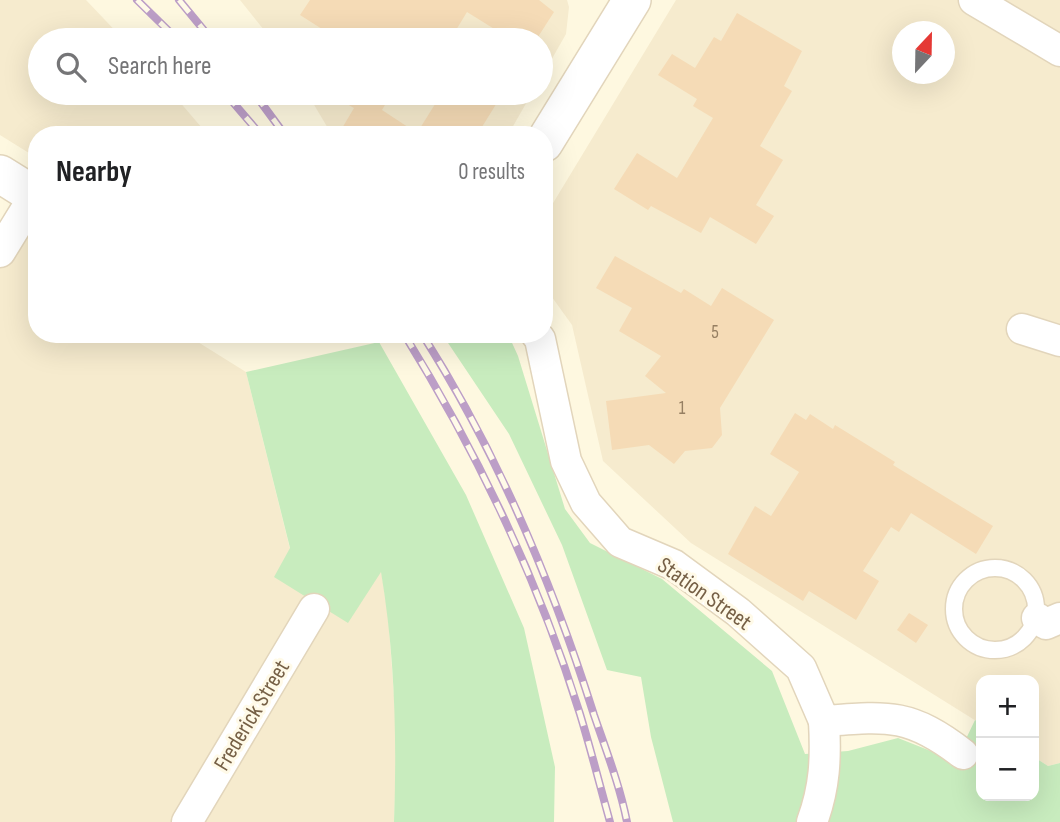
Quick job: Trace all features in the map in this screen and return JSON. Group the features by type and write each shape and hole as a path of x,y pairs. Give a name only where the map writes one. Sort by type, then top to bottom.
{"street":[{"path":"553,128 632,0"},
{"path":"974,0 1060,51"},
{"path":"0,174 28,191"},
{"path":"0,252 28,208"},
{"path":"1022,329 1060,341"},
{"name":"Station Street","path":"541,343 566,461 586,503 620,542 674,565 738,612 801,668 824,721"},
{"name":"Frederick Street","path":"187,822 314,609"},
{"path":"811,822 823,793 826,763 824,721 888,717 934,732 962,754"}],"lane":[{"path":"1009,561 1033,590 1048,618 1021,642 1001,650 981,648 961,631 954,606 964,582 986,568 1009,561"}],"shaded area":[{"path":"0,0 86,0 113,28 28,28 28,105 182,105 200,126 28,126 28,152 0,135"},
{"path":"240,0 567,0 569,7 566,34 553,57 553,28 262,28"},
{"path":"676,0 1060,0 1060,763 1048,766 1039,760 1039,675 976,675 976,721 691,543 603,461 572,325 553,299 553,203"},
{"path":"314,105 525,105 513,126 327,126"},
{"path":"0,221 28,238 28,343 199,343 246,372 290,549 275,577 381,570 388,614 397,737 394,822 0,822"}],"green space":[{"path":"380,343 466,495 524,628 555,767 554,822 394,822 394,697 381,572 348,623 274,577 290,548 246,372"},
{"path":"448,343 512,343 565,509 590,543 662,579 772,671 805,754 848,751 898,738 946,757 964,743 975,720 976,801 1039,801 1039,760 1048,766 1060,763 1060,822 673,822 651,737 641,677 607,670 562,545 509,434"}],"building":[{"path":"310,0 539,0 554,12 544,28 493,28 467,12 457,28 320,28 300,15"},
{"path":"737,13 802,51 784,86 792,91 760,146 783,160 756,205 774,216 756,244 710,217 701,233 651,206 648,210 614,189 637,153 677,178 713,118 693,106 697,99 658,75 672,54 695,68 714,37 721,41"},
{"path":"349,105 385,105 382,110 406,126 343,126 354,108"},
{"path":"434,105 496,105 483,126 421,126"},
{"path":"615,256 681,293 684,289 711,306 722,288 774,320 720,408 722,435 712,448 685,451 674,464 649,445 612,450 606,401 666,393 645,376 661,356 619,331 632,308 596,288"},
{"path":"795,413 806,420 810,414 833,429 835,425 895,462 893,465 993,526 976,554 911,513 899,532 891,527 863,571 879,581 856,620 809,591 803,601 728,554 755,506 771,516 799,472 770,454"},
{"path":"909,613 928,625 916,643 897,630"}],"railway":[{"path":"137,0 166,28"},
{"path":"179,0 202,28"},
{"path":"235,105 253,126"},
{"path":"263,105 278,126"},
{"path":"409,343 481,471 526,567 564,665 610,822"},
{"path":"427,343 475,425 541,567 578,665 621,795 627,822"}]}
